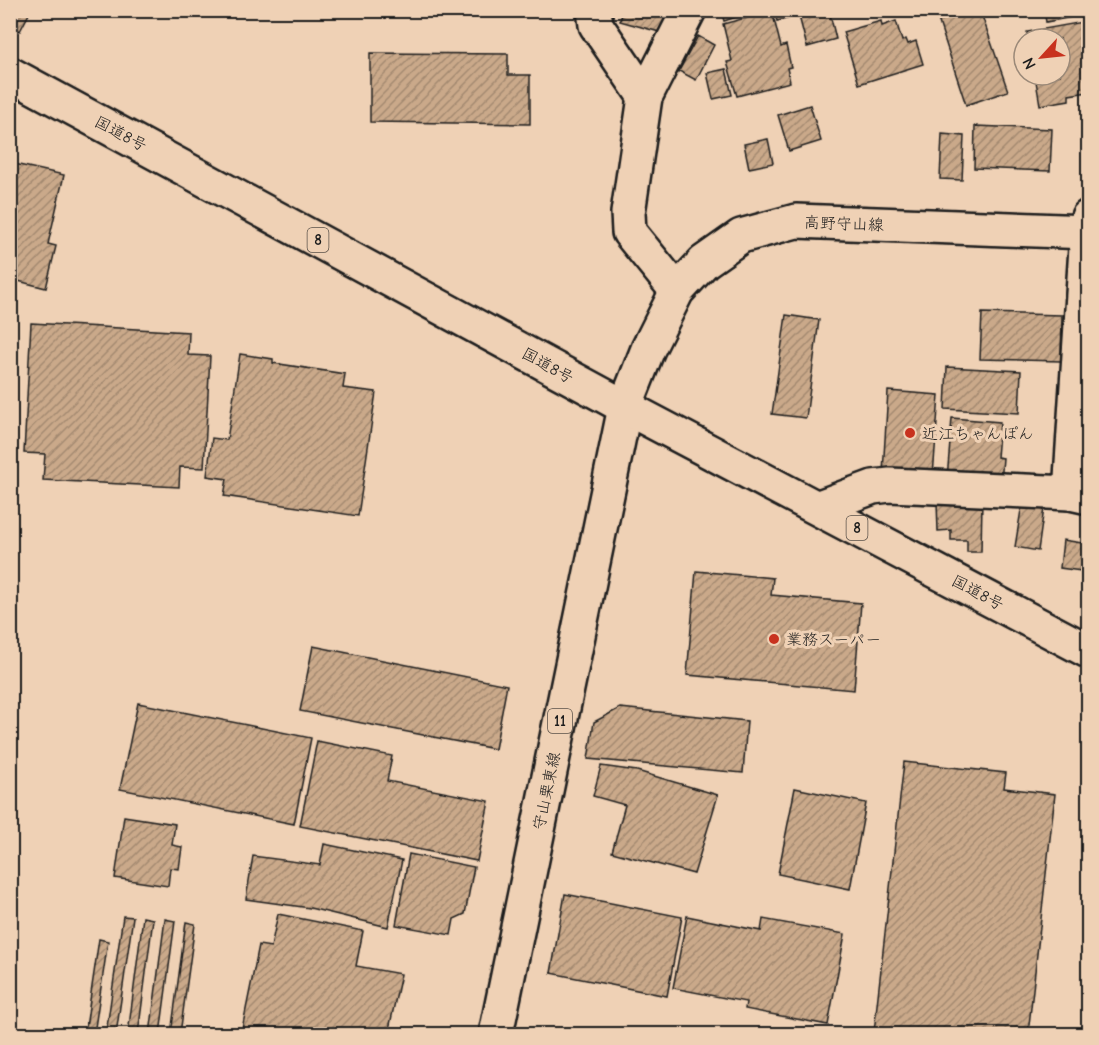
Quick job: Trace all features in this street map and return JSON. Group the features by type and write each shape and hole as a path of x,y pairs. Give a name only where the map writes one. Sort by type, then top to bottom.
{"main road":[{"path":"594,10 596,25 645,97"},
{"path":"677,291 629,232 628,213 645,97 689,10"},
{"name":"国道8号","path":"10,74 625,407 1089,651"},
{"path":"819,507 873,487 890,485 1079,495 1089,217"},
{"name":"高野守山線","path":"625,407 648,349 677,291 705,262 741,236 796,221 1088,232"},
{"name":"守山栗東線","path":"496,1035 625,407"}],"building":[{"path":"10,10 31,10 20,31 10,25"},
{"path":"623,10 669,10 663,33 620,21"},
{"path":"721,10 758,10 724,21"},
{"path":"774,10 829,10 836,39 807,47 799,16 777,21"},
{"path":"935,10 980,10 1008,91 966,105"},
{"path":"1044,10 1088,10 1088,14 1046,22"},
{"path":"772,11 781,47 786,45 791,67 787,68 790,82 737,96 727,62 732,61 723,24"},
{"path":"881,21 882,26 896,21 902,41 906,39 908,44 916,41 923,64 859,84 843,32"},
{"path":"1083,22 1088,54 1088,92 1069,95 1069,100 1040,105 1037,87 1072,87 1072,27 1055,27"},
{"path":"698,36 714,45 696,80 679,71"},
{"path":"370,53 508,54 508,75 530,75 530,124 370,122"},
{"path":"726,69 732,95 713,99 707,73"},
{"path":"810,105 821,141 789,151 778,115"},
{"path":"975,126 1052,129 1050,171 974,168"},
{"path":"942,134 964,136 962,180 940,179"},
{"path":"768,139 773,163 749,168 744,144"},
{"path":"10,163 64,175 48,244 56,246 46,288 10,279"},
{"path":"982,313 1062,315 1061,361 980,359"},
{"path":"786,315 819,320 806,418 772,414"},
{"path":"31,323 189,332 188,355 210,356 204,468 180,467 179,487 43,480 45,454 24,453"},
{"path":"240,354 273,359 273,363 345,374 343,388 376,392 358,516 224,496 227,479 207,476 212,438 227,440"},
{"path":"947,367 1021,371 1019,413 945,409"},
{"name":"近江ちゃんぽん","path":"888,391 939,395 933,476 883,472"},
{"path":"952,418 1000,422 997,457 1003,458 1001,483 947,479"},
{"path":"982,501 981,552 967,552 967,540 951,540 951,530 938,531 937,502"},
{"path":"1022,504 1044,508 1038,551 1015,547"},
{"path":"1063,540 1088,544 1088,572 1060,568"},
{"name":"業務スーパー","path":"696,571 773,578 771,595 861,603 854,690 687,675"},
{"path":"313,646 507,685 495,749 300,711"},
{"path":"138,703 311,738 294,824 120,789"},
{"path":"620,708 747,721 743,773 588,759 594,722"},
{"path":"317,741 392,756 387,781 489,801 477,861 300,826"},
{"path":"904,762 1006,773 1004,788 1055,794 1028,1034 874,1032"},
{"path":"601,766 637,771 718,795 694,874 612,852 625,805 593,796"},
{"path":"795,788 866,803 850,889 778,874"},
{"path":"124,816 175,824 172,845 182,847 179,869 170,868 168,886 115,878"},
{"path":"324,844 402,860 388,927 310,908 246,899 253,856 320,865"},
{"path":"409,854 474,867 465,914 454,919 451,935 396,925"},
{"path":"565,894 682,917 667,996 551,973"},
{"path":"278,914 363,931 356,966 401,974 388,1034 241,1034 259,945 271,947"},
{"path":"123,916 133,917 116,1034 106,1034"},
{"path":"687,916 761,931 763,919 845,934 828,1025 745,1009 746,1002 673,988"},
{"path":"143,917 153,919 138,1034 128,1034"},
{"path":"165,919 175,921 160,1034 150,1034"},
{"path":"186,922 195,924 180,1034 171,1034"},
{"path":"99,939 108,941 94,1034 85,1034"}],"place":[{"name":"近江ちゃんぽん","path":"910,433"},
{"name":"業務スーパー","path":"774,639"}]}
